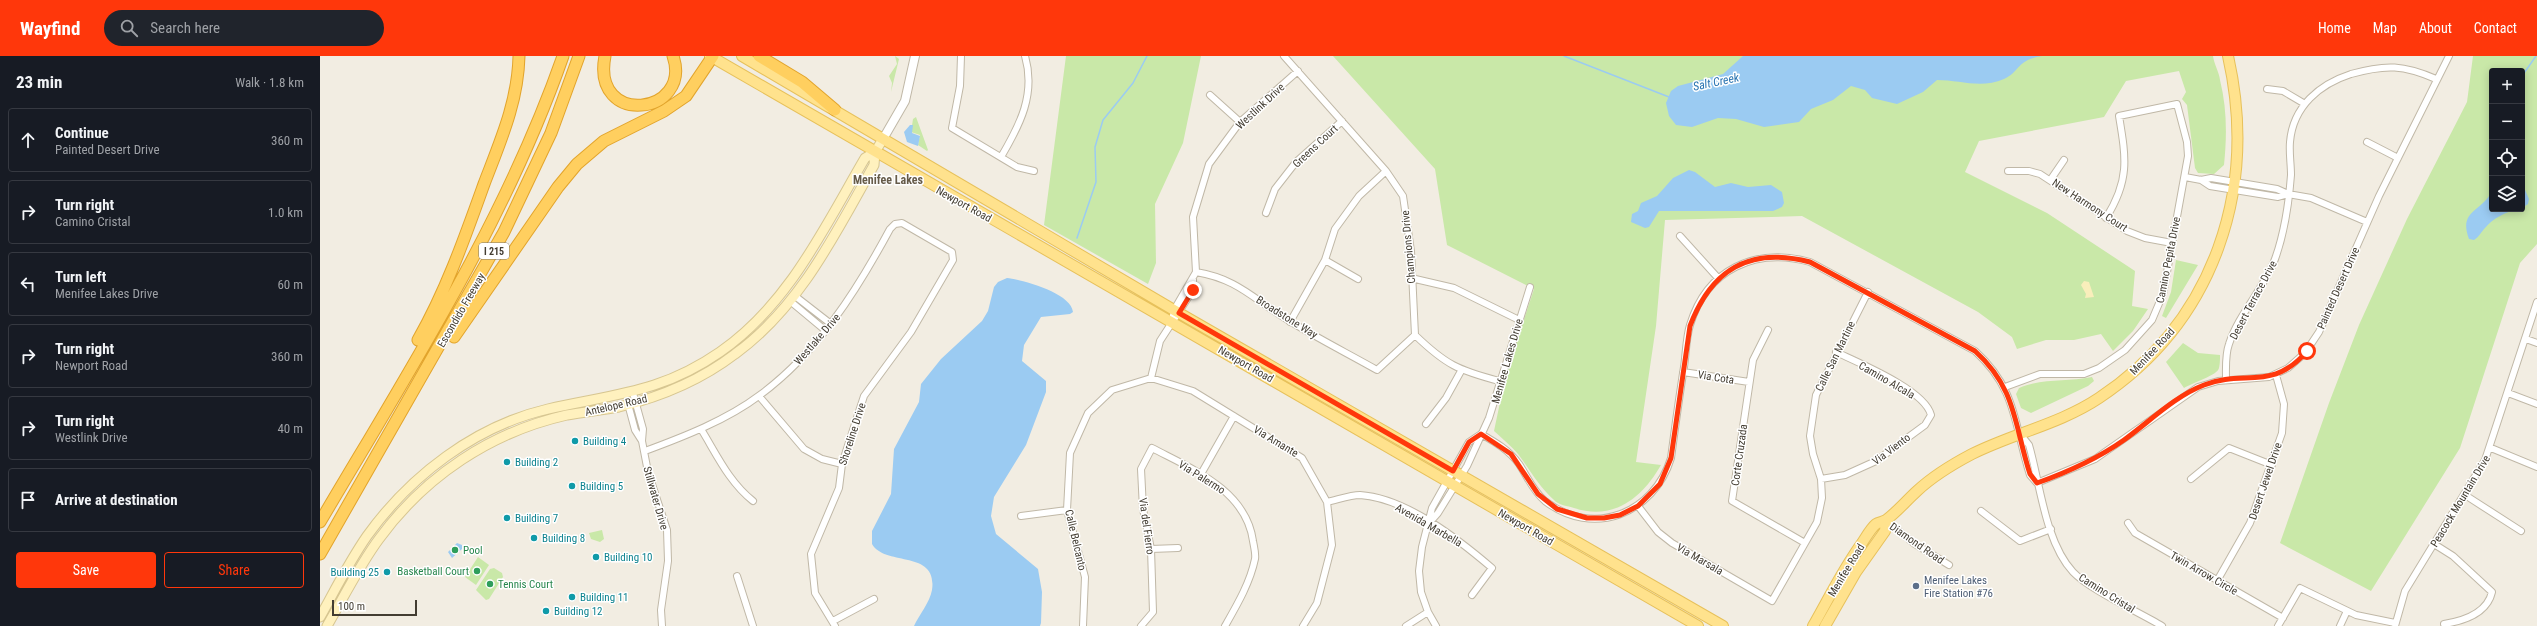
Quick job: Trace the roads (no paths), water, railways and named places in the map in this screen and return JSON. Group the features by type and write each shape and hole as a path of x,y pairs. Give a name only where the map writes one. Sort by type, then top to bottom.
{"highway":[{"path":"381,418 386,397 437,302 465,238 512,109 518,81 519,56"},
{"name":"Escondido Freeway","path":"320,554 504,232 550,133 579,56"},
{"path":"605,56 603,76 610,92 624,103 640,106 657,101 671,88 676,71 673,56"},
{"path":"388,435 401,424 468,315 567,175 604,141 664,111 682,98 698,81 712,56"},
{"path":"759,56 802,82 835,110"},
{"name":"Escondido Freeway","path":"320,522 465,275 515,176 562,58"}],"main road":[{"name":"Newport Road","path":"712,56 875,152 1172,321 1698,626"},
{"name":"Newport Road","path":"742,56 1176,311 1723,626"},
{"name":"Menifee Road","path":"1813,626 1852,557 1876,524 1886,521 1919,489 1945,470 1972,454 2064,417 2100,397 2128,376 2164,342 2189,308 2207,276 2226,230 2235,186 2238,117 2228,56"},
{"name":"Antelope Road","path":"327,626 378,540 414,498 440,474 477,450 515,431 568,415 632,403 676,388 699,377 751,342 793,299 820,259 874,165 875,152 882,139"},
{"name":"Antelope Road","path":"320,617 358,550 379,520 418,478 452,453 473,439 520,417 548,409 653,387 678,376 720,352 758,321 786,289 812,249 865,158 875,152"},
{"path":"793,299 792,290 811,261 812,249"},
{"path":"751,342 754,333 783,301 786,289"},
{"name":"Menifee Road","path":"1825,626 1856,572 1885,531 1886,521"}],"street":[{"name":"Antelope Road","path":"882,139 905,101 915,56"},
{"path":"960,56 960,86 952,128 1017,166 1034,171"},
{"path":"1001,157 1020,125 1024,113 1029,80 1025,56"},
{"name":"Champions Drive","path":"1284,56 1386,171 1403,196 1411,251 1411,278 1415,335"},
{"name":"Painted Desert Drive","path":"2037,483 2095,459 2191,391 2211,382 2255,379 2276,375 2300,359 2312,345 2367,222 2436,79 2449,56"},
{"name":"Desert Terrace Drive","path":"2226,380 2228,345 2275,259 2288,194 2292,133 2305,104 2323,86 2377,67 2404,67 2436,79"},
{"name":"Westlink Drive","path":"1172,321 1187,285 1193,279 1196,272 1193,217 1209,164 1240,122 1298,71"},
{"path":"2267,89 2283,91 2305,104"},
{"path":"1210,95 1240,122"},
{"name":"Camino Pepita Drive","path":"2006,387 2040,374 2084,374 2099,368 2125,350 2152,320 2159,308 2185,178 2187,142 2177,104 2119,116 2126,172 2117,200 2106,218"},
{"name":"Greens Court","path":"1266,214 1275,189 1296,162 1342,121"},
{"path":"2367,142 2398,158"},
{"path":"2051,180 2064,160"},
{"path":"1290,322 1325,260 1335,229 1359,196 1386,171"},
{"name":"New Harmony Court","path":"2008,171 2029,171 2051,180 2106,218 2128,231 2145,238 2172,243"},
{"path":"2185,178 2201,180 2210,186 2235,186 2278,197 2288,194 2325,203 2367,222"},
{"name":"Westlake Drive","path":"645,451 701,429 759,396 804,357 831,324 896,224 902,223 952,252 953,256"},
{"path":"1680,236 1718,278"},
{"name":"Shoreline Drive","path":"834,623 815,593 811,554 839,488 842,464 864,396 911,332 953,256"},
{"name":"Camino Cristal","path":"1481,434 1511,454 1538,494 1557,509 1587,518 1604,518 1620,515 1638,506 1657,488 1667,472 1671,458 1690,326 1703,295 1718,278 1732,268 1753,259 1781,256 1810,262 1970,347 1986,360 2006,387 2021,434 2029,445 2037,473 2037,483 2051,529 2060,552 2078,576 2162,626"},
{"path":"1325,260 1358,279"},
{"name":"Broadstone Way","path":"1196,272 1217,275 1238,285 1290,322 1377,370 1415,335"},
{"path":"1411,278 1454,288 1519,320"},
{"name":"Menifee Lakes Drive","path":"1457,473 1477,447 1481,434 1495,403 1499,381 1530,287"},
{"name":"Calle San Martine","path":"1772,601 1817,522 1821,510 1821,479 1813,454 1810,436 1812,413 1816,395 1836,352 1868,292"},
{"path":"793,299 831,324"},
{"path":"793,299 826,331"},
{"name":"Peacock Mountain Drive","path":"2395,624 2405,591 2464,495 2490,448 2537,302"},
{"path":"1151,378 1160,341 1172,321"},
{"name":"Corte Cruzada","path":"1768,330 1753,360 1732,501 1805,543"},
{"path":"1415,335 1435,354 1461,371 1499,381"},
{"path":"2526,339 2537,342"},
{"name":"Camino Alcala","path":"1836,352 1914,394 1930,408 1931,414"},
{"path":"1426,424 1446,398 1461,371"},
{"name":"Via Cota","path":"1683,372 1749,382"},
{"name":"Desert Jewel Drive","path":"2217,581 2246,532 2282,433 2285,414 2282,394 2276,375"},
{"name":"Via Amante","path":"1151,378 1193,391 1302,458 1327,502 1332,545 1317,603 1303,626"},
{"name":"Calle Belcanto","path":"1083,626 1085,578 1067,510 1070,453 1088,413 1112,390 1151,378"},
{"name":"Stillwater Drive","path":"633,392 632,403 643,429 642,441 648,472 667,530 668,561 661,610 662,626"},
{"path":"2508,393 2537,404"},
{"path":"759,396 804,449 822,458 842,464"},
{"name":"Via Viento","path":"1821,479 1845,475 1876,461 1925,425 1931,414"},
{"path":"1201,474 1234,416"},
{"path":"701,429 725,471 740,491 753,501"},
{"name":"Menifee Lakes Drive","path":"1457,473 1469,442 1481,434"},
{"name":"Via Palermo","path":"1152,448 1201,474 1233,497 1251,528 1256,558 1246,587 1225,626"},
{"name":"Via del Fierro","path":"1141,626 1153,612 1151,549 1143,509 1141,469 1152,448"},
{"path":"2191,479 2229,448 2272,464"},
{"path":"2490,448 2537,468"},
{"path":"1436,626 1428,612 1421,592 1419,571 1422,547 1430,522 1438,513 1457,473"},
{"name":"Avenida Marbella","path":"1327,502 1359,495 1388,501 1430,522 1465,545 1492,568 1472,595"},
{"path":"2464,495 2521,531"},
{"name":"Via Marsala","path":"1638,506 1658,532 1672,543 1772,601"},
{"path":"1021,516 1067,510"},
{"path":"1981,511 2020,541 2051,529"},
{"name":"Diamond Road","path":"1886,521 1915,544 1949,565"},
{"name":"Twin Arrow Circle","path":"2128,523 2135,533 2283,618"},
{"path":"2434,544 2453,556 2492,592 2487,603 2465,621 2444,624"},
{"path":"1151,549 1178,548"},
{"path":"737,576 753,626"},
{"path":"2278,626 2300,588 2365,618 2395,624"},
{"path":"834,623 874,599"},
{"path":"2340,626 2347,611"},
{"path":"1406,626 1428,612"}],"water":[{"path":"1743,56 2042,56 2027,60 2009,76 1995,82 1979,84 1937,80 1923,92 1897,104 1872,98 1865,90 1851,86 1833,100 1811,109 1799,122 1764,127 1736,119 1718,118 1692,127 1676,125 1669,116 1666,103 1671,91 1678,86 1723,74"},
{"path":"910,125 913,125 912,133 920,136 918,146 907,142 904,132"},
{"path":"1689,170 1695,172 1715,187 1731,183 1748,187 1771,185 1782,192 1784,203 1782,207 1773,211 1659,211 1649,227 1645,228 1631,222 1632,214 1638,211 1641,203 1657,196 1673,178"},
{"path":"2525,190 2529,199 2528,204 2525,206"},
{"path":"2489,196 2489,212 2510,212 2496,218 2488,224 2476,239 2469,239 2466,229 2469,217"},
{"path":"1007,278 1024,281 1055,293 1070,305 1073,312 1070,314 1041,317 1024,345 1022,361 1046,381 1046,392 1026,445 994,497 991,516 996,534 1038,569 1042,592 1041,623 1040,626 914,626 931,595 932,577 927,569 919,563 888,555 879,551 872,544 872,531 891,494 894,449 919,402 921,384 941,359 982,321 988,311 994,287 998,282"},
{"name":"Pool","path":"457,543 462,545 462,549 452,558 448,552"}],"waterway":[{"path":"1077,238 1096,182 1095,147 1103,120 1133,83 1147,56"},
{"name":"Salt Creek","path":"1564,56 1669,97"},
{"path":"2525,72 2536,56"}],"place":[{"name":"Building 4","path":"575,441"},
{"name":"Building 2","path":"507,462"},
{"name":"Building 5","path":"572,486"},
{"name":"Building 7","path":"507,518"},
{"name":"Building 8","path":"534,538"},
{"name":"Pool","path":"455,550"},
{"name":"Building 10","path":"596,557"},
{"name":"Basketball Court","path":"477,571"},
{"name":"Building 25","path":"387,572"},
{"name":"Tennis Court","path":"490,584"},
{"name":"Menifee Lakes Fire Station #76","path":"1916,586"},
{"name":"Building 11","path":"572,597"},
{"name":"Building 12","path":"546,611"}],"district":[{"name":"Menifee Lakes","path":"888,180"}]}
